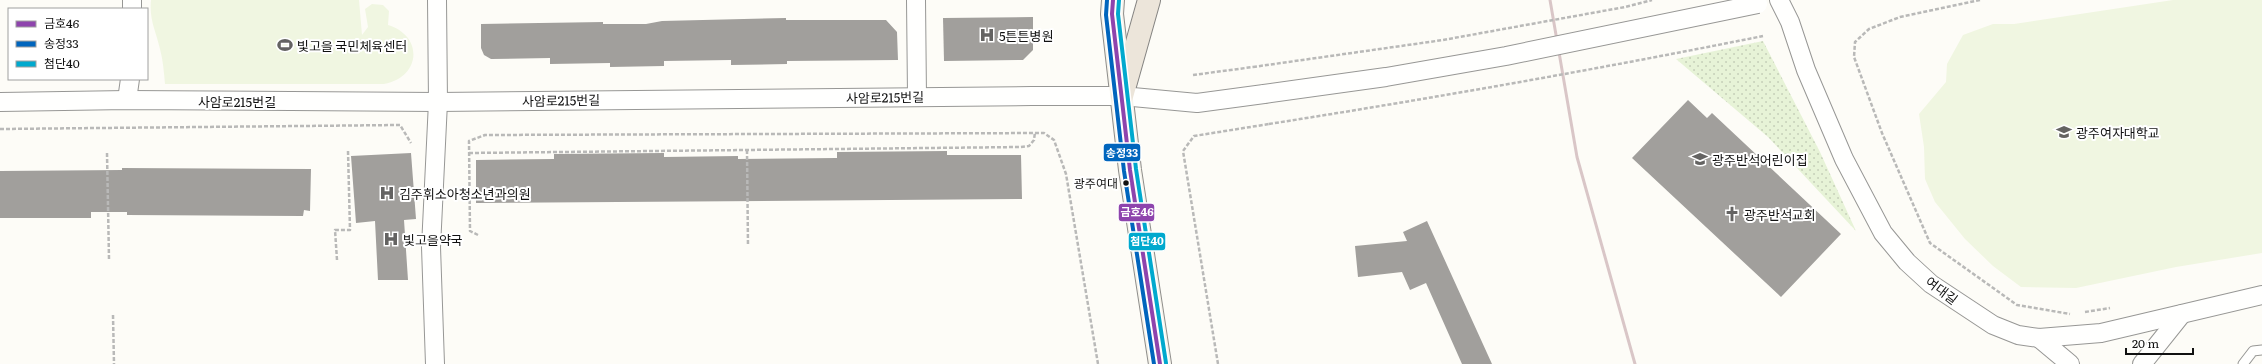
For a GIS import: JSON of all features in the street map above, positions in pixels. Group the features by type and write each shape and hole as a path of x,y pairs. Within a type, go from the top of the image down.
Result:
{"highway":[{"path":"1122,96 1149,0"}],"main road":[{"path":"1113,0 1112,14 1130,170 1160,364"}],"street":[{"path":"435,364 431,247 438,102 437,0"},
{"path":"916,0 917,96"},
{"name":"사암로215번길","path":"0,102 127,100 438,102 917,96 1122,96 1197,103 1386,77 1499,57 1779,0"},
{"name":"여대길","path":"1779,0 1790,22 1806,70 1844,159 1883,233 1917,271 1931,284 1993,325 2018,335 2039,338 2101,333 2262,295"},
{"path":"127,100 130,80"},
{"path":"2142,364 2182,314"},
{"path":"2039,338 2070,364"}],"lane":[{"path":"2243,364 2253,351 2262,350"}],"path":[{"path":"1192,75 1443,40 1625,7 1652,0"},
{"path":"1980,0 1900,17 1869,29 1855,42 1854,57 1882,134 1930,243 2016,305 2072,314"},
{"path":"1218,364 1183,152 1194,136 1640,62 1763,36"},
{"path":"0,129 400,125 411,143"},
{"path":"469,153 1020,147 1029,146 1034,140 1035,132"},
{"path":"478,235 470,231 469,141 485,135 1044,133 1054,140 1066,174 1098,364"},
{"path":"747,150 748,246"},
{"path":"337,260 335,230 350,230 348,151"},
{"path":"107,153 109,259"},
{"path":"2080,313 2112,308"},
{"path":"113,315 114,364"}],"green space":[{"name":"빛고을 국민체육센터","path":"151,0 359,0 362,35 368,27 365,9 372,4 383,5 389,11 388,25 400,30 408,38 412,47 413,56 411,65 405,73 396,80 384,84 165,84 161,53 151,14"},
{"name":"광주여자대학교","path":"2173,0 2262,0 2262,253 2176,267 2076,288 2021,287 1993,266 1965,239 1935,202 1925,179 1924,147 1919,114 1946,82 1947,64 1963,35 1993,24 2014,24"},
{"path":"1763,41 1820,152 1856,231 1768,137 1676,59"}],"building":[{"path":"1033,17 1033,50 1023,60 944,61 943,18"},
{"path":"786,18 786,20 886,20 897,32 898,60 787,61 787,64 731,65 731,60 664,61 664,66 610,67 610,63 550,64 550,58 491,59 484,55 481,48 481,24 603,22 603,24 646,24 662,21"},
{"path":"1688,100 1707,118 1712,113 1841,234 1781,297 1632,158"},
{"path":"947,151 947,155 1021,155 1022,199 476,203 476,160 554,159 554,154 664,153 664,157 738,156 738,159 837,158 837,152"},
{"path":"411,153 416,219 404,220 408,280 378,280 375,221 356,223 351,156"},
{"path":"122,168 311,169 310,211 304,210 303,216 127,215 127,212 91,212 91,218 0,218 0,171 122,170"},
{"path":"1427,221 1492,364 1462,364 1426,283 1410,290 1402,272 1358,277 1355,246 1407,241 1403,232"}],"railway":[{"path":"1550,0 1577,157 1635,364"}],"transit line":[{"name":"송정33","path":"1107,0 1106,15 1124,171 1154,364"},
{"name":"금호46","path":"1113,0 1112,14 1130,170 1160,364"},
{"name":"첨단40","path":"1119,0 1118,14 1136,169 1166,363"}],"place":[{"name":"5튼튼병원","path":"987,35"},
{"name":"빛고을 국민체육센터","path":"285,45"},
{"name":"광주여자대학교","path":"2064,132"},
{"name":"광주반석어린이집","path":"1700,159"},
{"name":"광주여대","path":"1126,183"},
{"name":"김주휘소아청소년과의원","path":"387,193"},
{"name":"광주반석교회","path":"1732,214"},
{"name":"빛고을약국","path":"391,239"}]}
